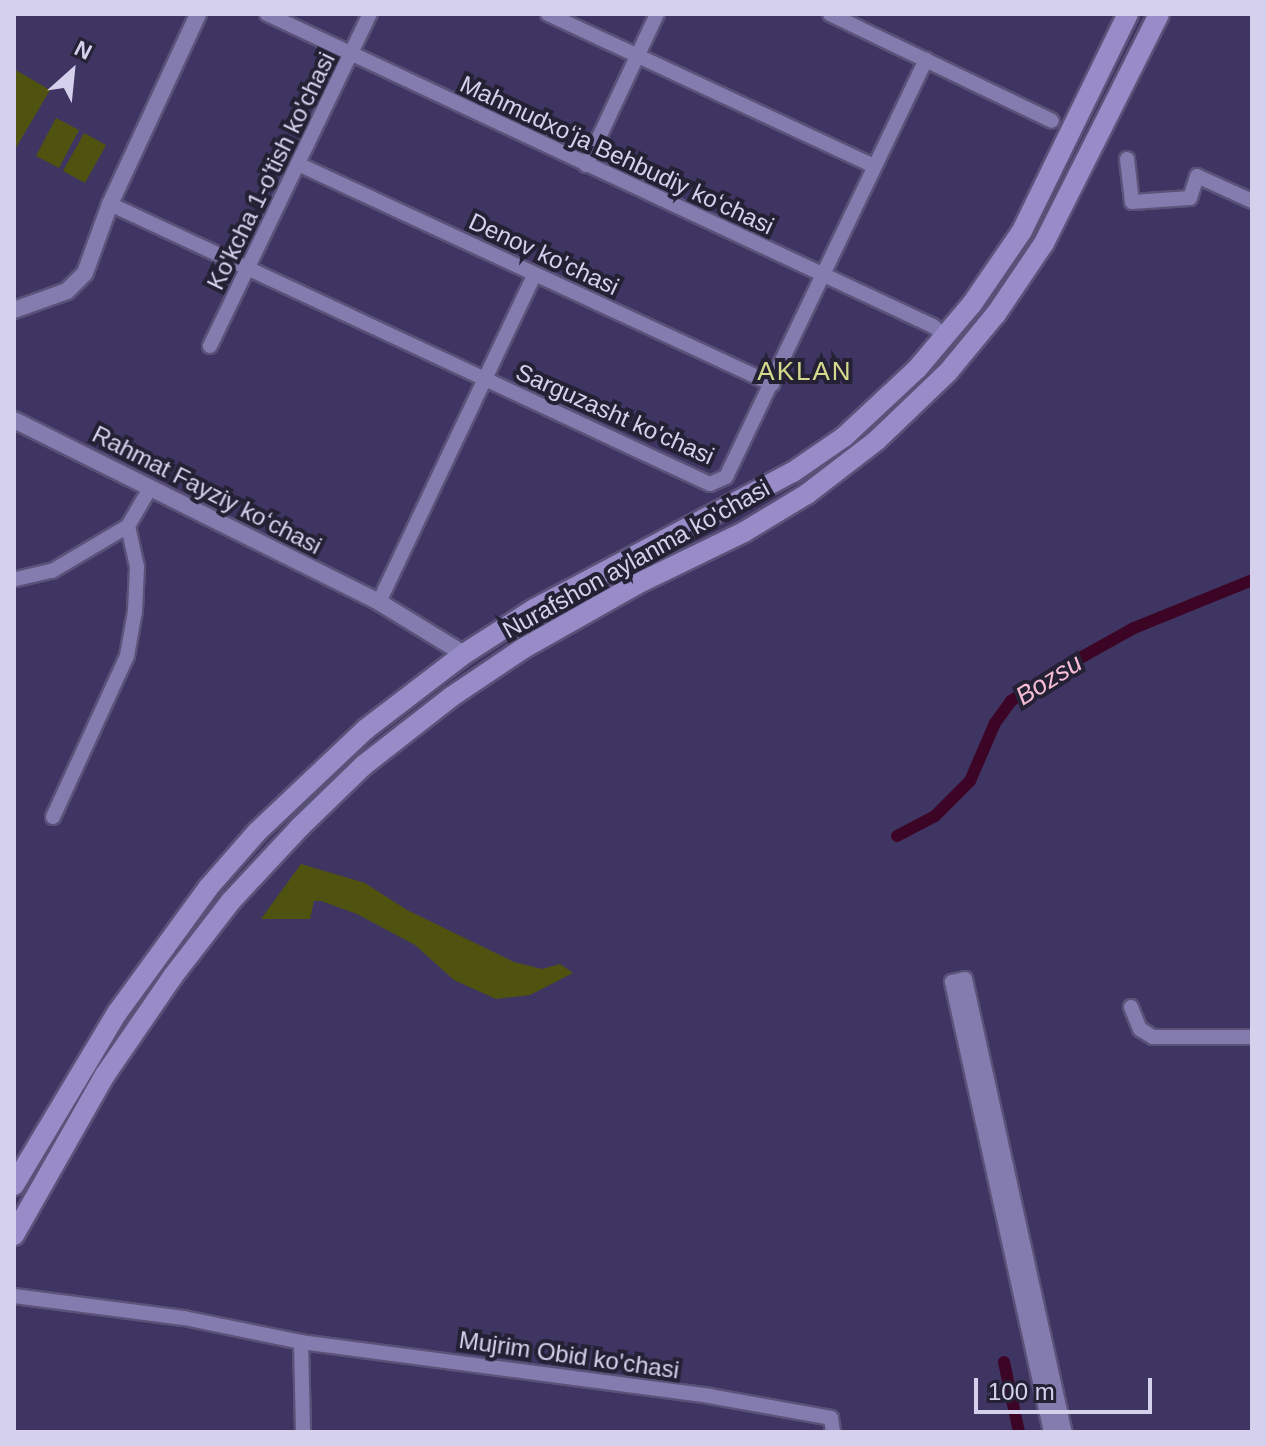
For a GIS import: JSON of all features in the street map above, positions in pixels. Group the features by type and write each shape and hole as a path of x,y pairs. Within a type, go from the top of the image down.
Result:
{"main road":[{"name":"Nurafshon aylanma ko'chasi","path":"14,1185 85,1064 155,959 208,888 257,832 366,729 464,654 576,585 732,508 793,472 844,437 897,389 946,337 991,279 1022,231 1052,177 1128,14"},
{"name":"Nurafshon aylanma ko'chasi","path":"14,1235 105,1075 182,963 278,851 364,765 490,670 584,613 744,532 807,494 846,467 913,407 971,346 1036,257 1159,14"},
{"path":"897,389 898,405 905,409 913,407"},
{"path":"793,472 806,479 807,494"},
{"path":"257,832 261,849 278,851"},
{"path":"85,1064 98,1064 105,1075"}],"street":[{"path":"14,310 67,291 80,280 110,204 198,14"},
{"name":"Mahmudxoʻja Behbudiy koʻchasi","path":"267,14 933,326 946,337"},
{"name":"Ko'kcha 1-o'tish ko'chasi","path":"210,346 370,14"},
{"path":"548,14 874,166"},
{"path":"586,165 657,14"},
{"path":"830,14 1052,121"},
{"name":"Sarguzasht ko'chasi","path":"110,204 710,484 726,477 825,277 926,59"},
{"path":"1127,159 1132,202 1190,198 1197,176 1252,201"},
{"name":"Denov ko'chasi","path":"298,164 772,384"},
{"path":"379,602 534,275"},
{"name":"Rahmat Fayziy koʻchasi","path":"14,420 379,602 464,654"},
{"path":"16,579 52,571 128,526 150,488"},
{"path":"53,817 127,656 135,611 137,567 128,526"},
{"path":"1051,1432 952,982 965,979 1065,1432"},
{"path":"1131,1007 1140,1029 1153,1037 1252,1037"},
{"name":"Mujrim Obid ko'chasi","path":"14,1296 184,1318 301,1342 630,1384 832,1425"},
{"path":"301,1342 303,1432"}],"shaded area":[{"path":"14,69 50,90 14,151"},
{"path":"56,118 79,130 59,168 36,156"},
{"path":"84,133 106,145 85,183 63,171"},
{"path":"301,864 365,883 407,910 514,962 542,969 560,964 573,973 530,995 496,999 454,980 415,945 357,914 321,901 314,901 310,919 261,919"}],"waterway":[{"name":"Bozsu","path":"897,836 935,816 970,781 995,723 1011,701 1134,628 1252,580"},
{"path":"1004,1362 1019,1432"}],"district":[{"name":"AKLAN","path":"805,372"}]}
